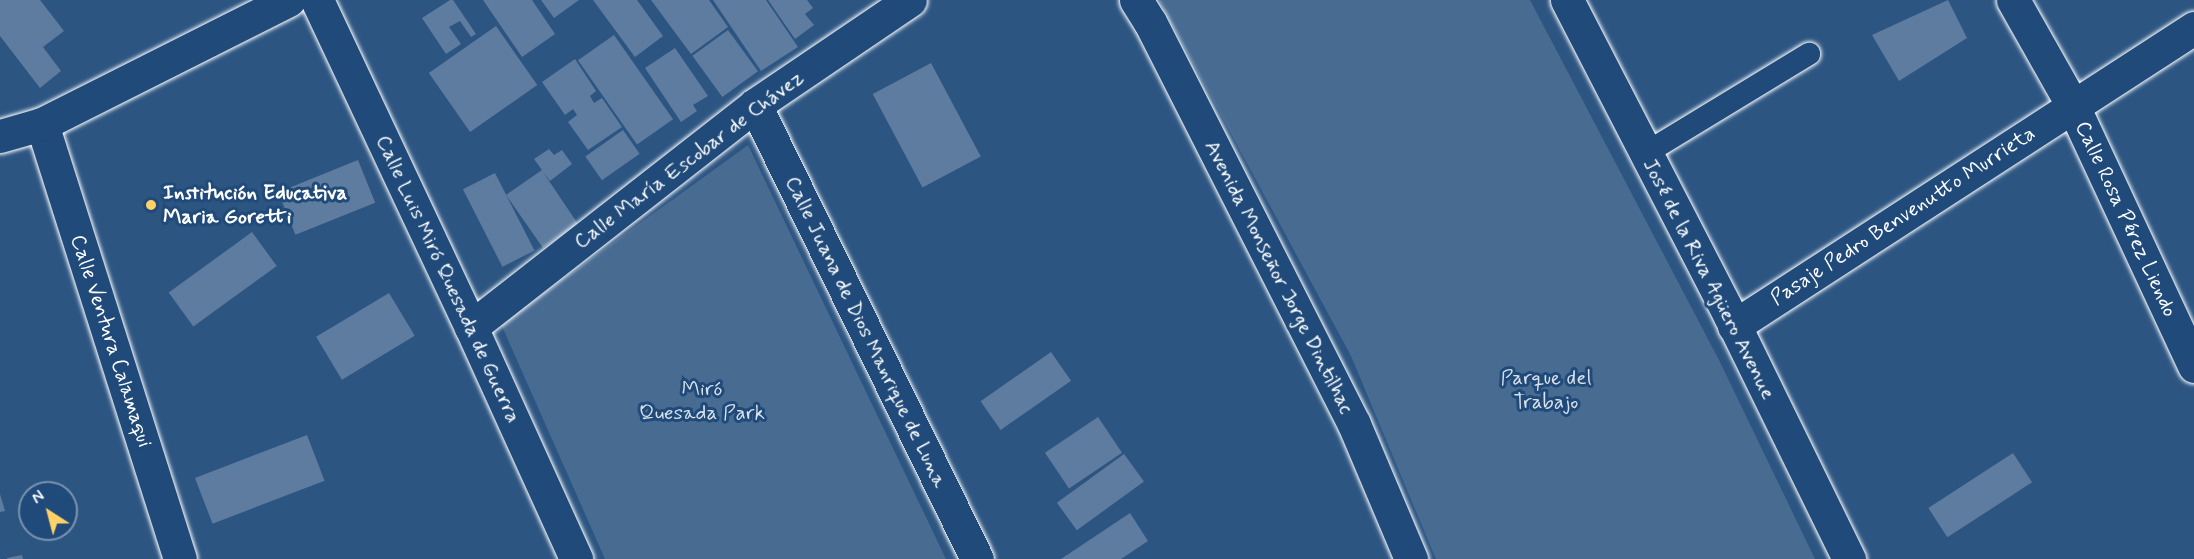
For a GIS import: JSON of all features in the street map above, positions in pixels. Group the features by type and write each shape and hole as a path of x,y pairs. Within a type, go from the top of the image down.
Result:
{"street":[{"path":"0,136 42,124 289,0"},
{"name":"Calle Luis Miró Quesada de Guerra","path":"317,0 471,327 576,559"},
{"name":"Calle María Escobar de Chávez","path":"471,327 755,105 910,0"},
{"name":"Avenida Monseñor Jorge Dintilhac","path":"1136,0 1155,33 1354,424 1411,559"},
{"name":"José de la Riva Agüero Avenue","path":"1567,0 1734,326 1849,559"},
{"name":"Calle Rosa Pérez Liendo","path":"2013,0 2073,106 2194,366"},
{"name":"Pasaje Pedro Benvenutto Murrieta","path":"1734,326 2194,28"},
{"name":"Calle Juana de Dios Manrique de Luna","path":"755,105 977,559"},
{"name":"Calle Ventura Calamaqui","path":"42,124 180,559"}],"lane":[{"path":"1646,153 1809,54"}],"green space":[{"name":"Parque del Trabajo","path":"1159,0 1530,0 1719,360 1815,559 1436,559 1351,356"},
{"name":"Miró Quesada Park","path":"748,145 946,559 605,559 501,324"}],"building":[{"path":"0,0 40,0 64,31 43,47 61,71 40,88 0,36"},
{"path":"453,0 476,34 471,37 460,21 449,27 461,44 446,54 422,18"},
{"path":"483,0 532,0 555,34 522,57"},
{"path":"541,0 579,0 554,18"},
{"path":"593,0 637,0 663,36 635,57"},
{"path":"651,0 709,0 728,27 691,54"},
{"path":"713,0 766,0 798,47 761,71"},
{"path":"768,0 807,0 813,8 805,14 814,25 795,39"},
{"path":"1948,0 1967,38 1899,81 1872,35"},
{"path":"496,26 537,85 470,132 429,73"},
{"path":"728,30 758,71 722,97 692,56"},
{"path":"614,35 673,119 637,145 578,60"},
{"path":"675,48 708,96 693,105 697,111 681,122 645,68"},
{"path":"575,59 596,91 590,96 594,103 602,98 622,127 588,150 568,122 577,115 573,109 565,115 542,82"},
{"path":"931,63 981,157 922,188 873,94"},
{"path":"623,130 640,154 602,180 585,156"},
{"path":"549,149 554,155 562,150 572,164 550,181 543,172 578,224 543,248 506,195 542,170 534,159"},
{"path":"358,160 375,203 295,235 278,192"},
{"path":"495,173 534,251 502,267 463,189"},
{"path":"252,232 277,266 193,327 169,293"},
{"path":"389,293 415,336 342,380 316,337"},
{"path":"1051,352 1071,381 1001,430 981,401"},
{"path":"1098,417 1122,453 1069,488 1045,453"},
{"path":"307,435 325,481 213,524 195,478"},
{"path":"2013,453 2032,482 1947,537 1928,508"},
{"path":"1124,454 1144,482 1077,530 1057,503"},
{"path":"0,494 5,511 0,512"},
{"path":"1130,513 1148,541 1121,559 1061,559"},
{"path":"22,555 23,559 7,559 7,558"}],"place":[{"name":"Institución Educativa Maria Goretti","path":"151,205"}]}
